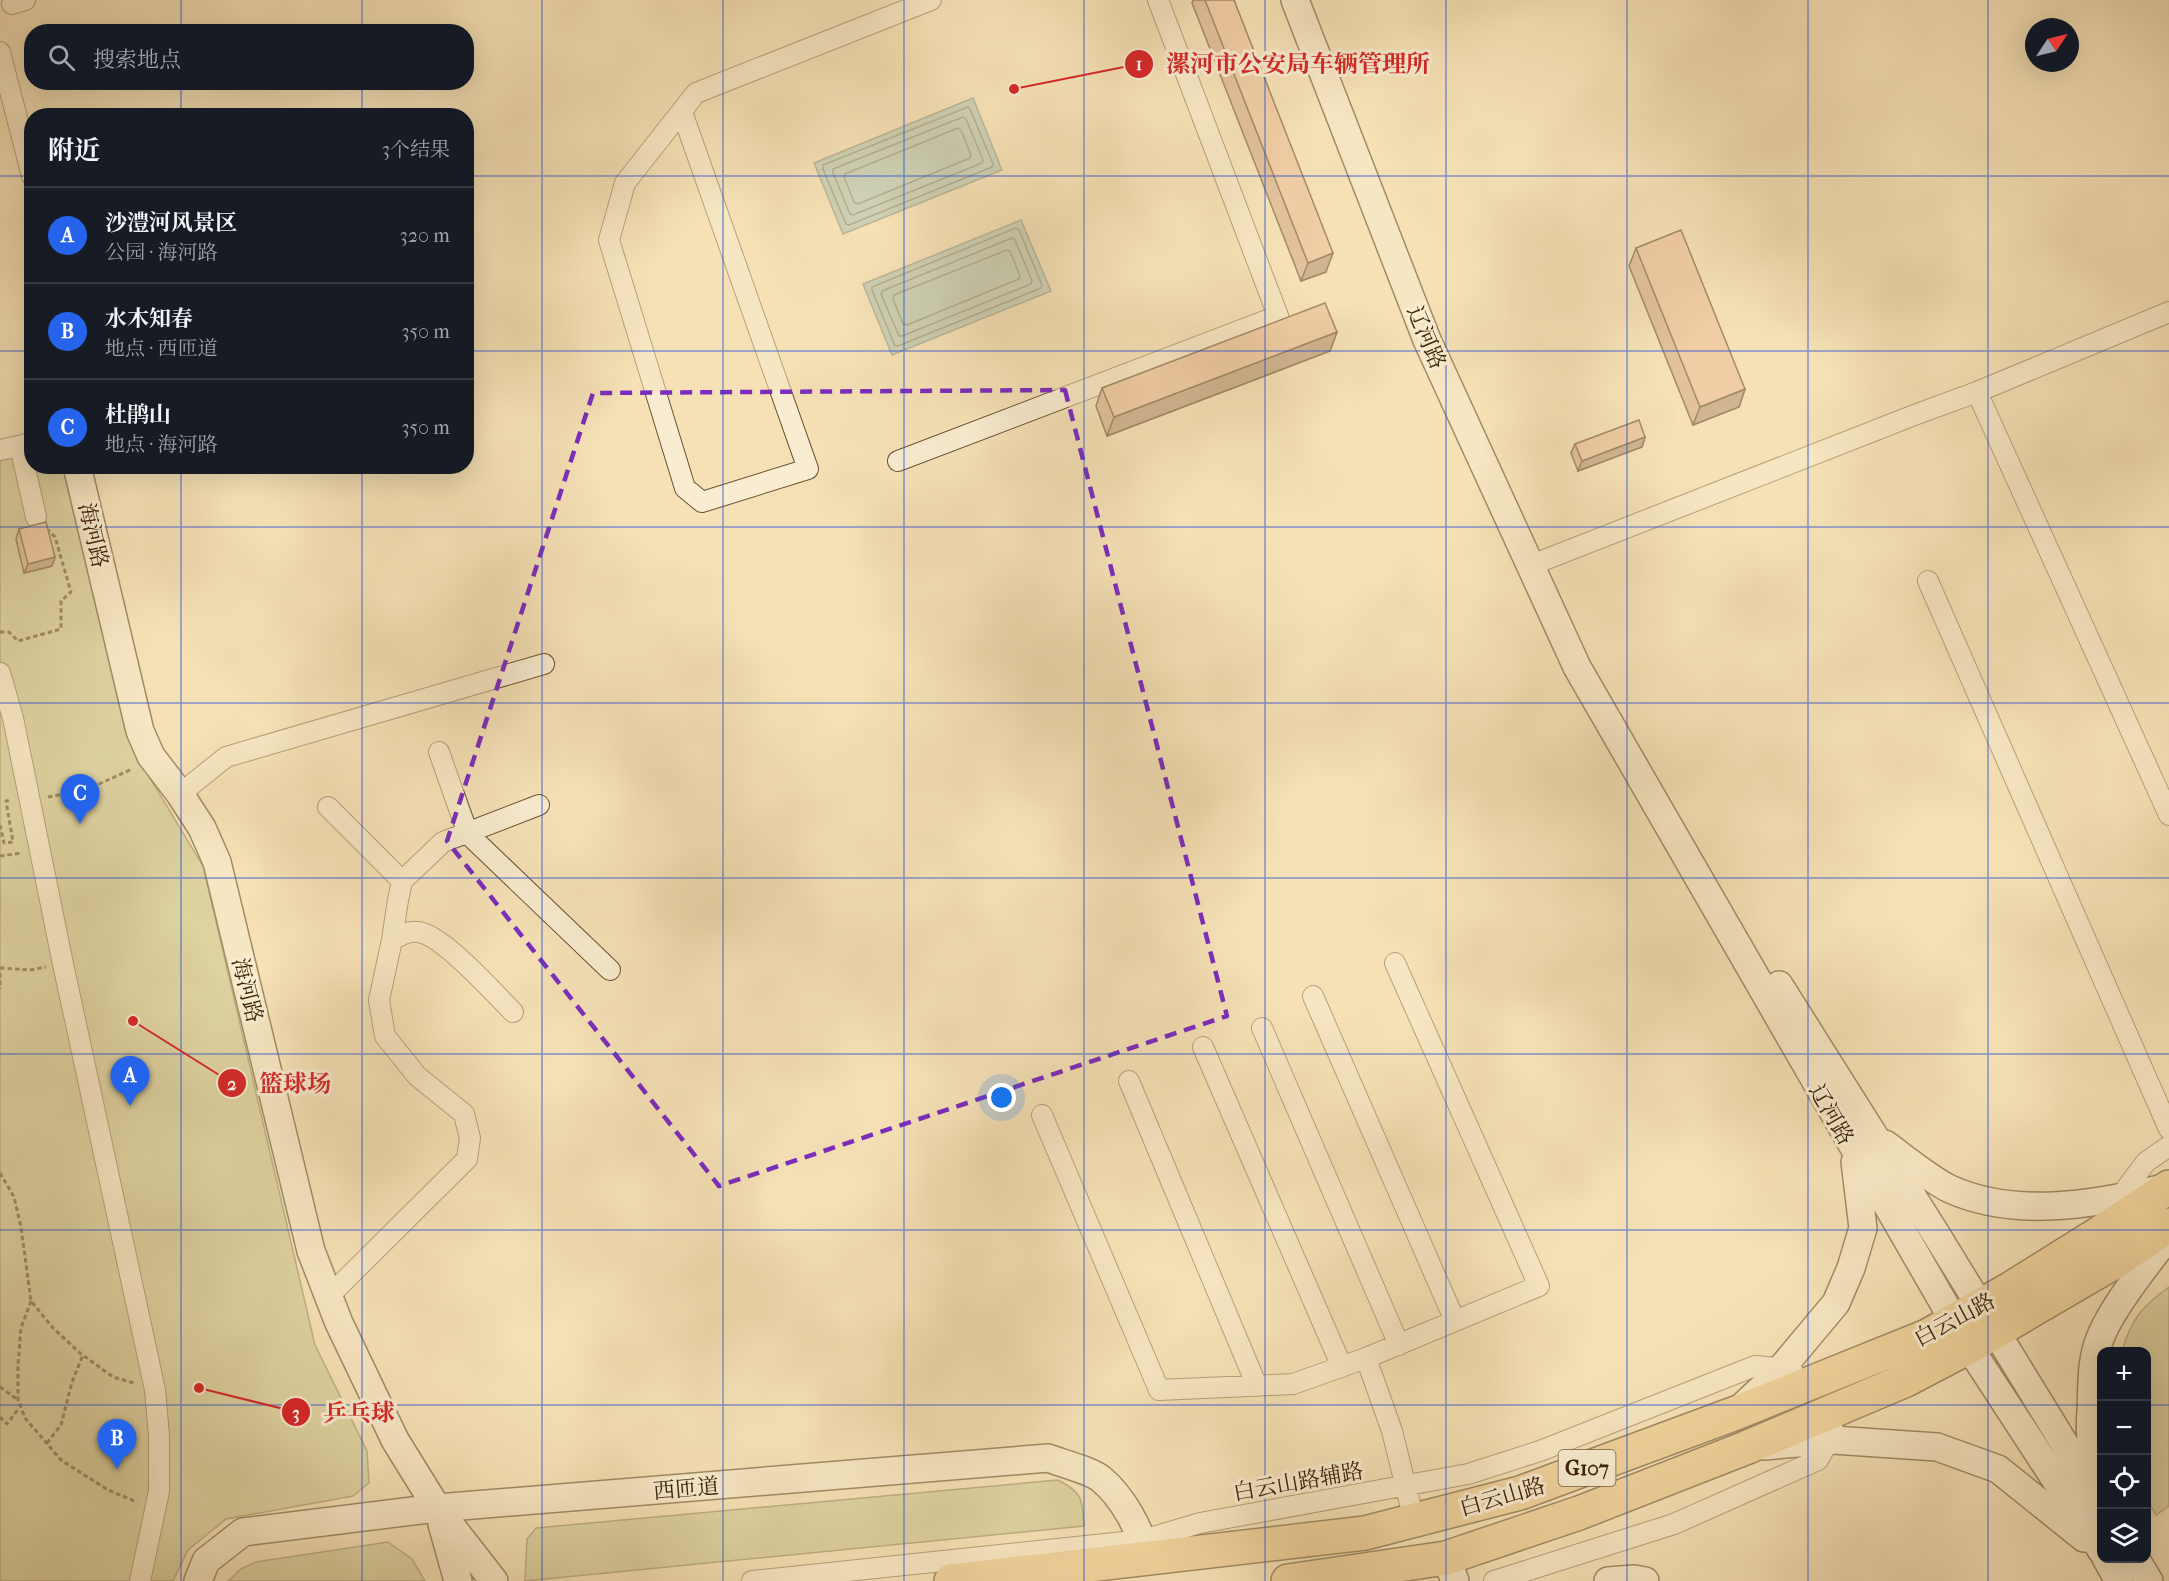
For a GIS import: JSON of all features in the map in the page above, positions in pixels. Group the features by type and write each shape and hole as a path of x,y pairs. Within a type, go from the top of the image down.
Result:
{"highway":[{"name":"白云山路","path":"1288,1581 1451,1570 1579,1513 1748,1448 1906,1380 2098,1234 2169,1187"},
{"name":"白云山路","path":"951,1581 1145,1549 1365,1533 1520,1493 1736,1413 1927,1336 1975,1327 2118,1260 2169,1225"}],"street":[{"path":"682,112 808,469 702,502 686,488 609,240 625,183 696,93 883,8 931,0"},
{"path":"898,461 1278,316 1158,0"},
{"name":"辽河路","path":"1295,0 1428,340 1577,668 1975,1327 2097,1543"},
{"path":"0,52 24,145"},
{"path":"1529,566 1977,392 2169,312"},
{"path":"1977,392 2169,815"},
{"path":"0,450 24,444"},
{"path":"30,474 36,517"},
{"name":"海河路","path":"79,474 140,731 151,756 202,828 217,862 311,1251 339,1323 395,1440 437,1508 494,1581"},
{"path":"1928,581 2169,1129"},
{"path":"180,794 226,758 544,664"},
{"path":"0,673 13,718 63,964 155,1389 159,1436 159,1491 140,1581"},
{"path":"439,752 468,834 610,970"},
{"path":"329,1296 467,1159 470,1138 464,1114 417,1076 385,1036 380,1000 402,881 443,843 539,805"},
{"path":"328,807 402,881"},
{"path":"392,940 404,933 420,932 448,948 513,1012"},
{"path":"1042,1115 1159,1390 1293,1384 1399,1345 1539,1286 1395,963"},
{"path":"1313,996 1455,1321"},
{"path":"1262,1028 1399,1345"},
{"path":"1203,1047 1342,1367"},
{"path":"1129,1081 1257,1386"},
{"path":"1736,1413 1781,1368 1836,1303 1851,1268 1863,1228 1865,1145 1949,1188 1991,1202 2029,1205 2072,1204 2117,1199 2169,1187"},
{"path":"2098,1234 2117,1199 2146,1162 2169,1146"},
{"path":"2097,1477 2093,1468 2090,1424 2097,1346 2116,1307 2161,1257 2169,1235"},
{"path":"2118,1260 2161,1257"},
{"name":"辽河路","path":"1975,1327 2097,1498"},
{"path":"1366,1358 1392,1431 1414,1520"},
{"name":"白云山路辅路","path":"752,1581 1145,1549 1200,1522 1468,1474 1540,1451 1755,1366 1836,1372"},
{"path":"1494,1581 1674,1524 1818,1460 1851,1402"},
{"path":"1748,1448 1829,1441 1937,1447 1998,1469 2097,1548"},
{"name":"西匝道","path":"198,1581 206,1561 243,1532 437,1508 1048,1458 1100,1478 1126,1509 1145,1549"},
{"name":"海河路","path":"437,1508 459,1581"},
{"path":"2109,1563 2119,1581"},
{"path":"2138,1563 2149,1581"},
{"path":"1608,1581 1634,1579 1645,1581"}],"path":[{"path":"0,632 9,633 18,641 61,629 61,601 71,592 55,537 36,517"},
{"path":"0,825 3,843 13,842 6,801 30,800 86,790 131,770 151,756"},
{"path":"0,968 30,970 63,964"},
{"path":"0,973 0,989"},
{"path":"0,1173 14,1197 19,1217 31,1301 21,1328 18,1365 19,1407 25,1418 61,1460 108,1490 156,1509"},
{"path":"31,1301 53,1328 112,1377 155,1389"},
{"path":"47,1443 61,1425 72,1382 83,1355"},
{"path":"0,1387 18,1400"},
{"path":"0,1418 6,1424 19,1407"}],"highlighted area":[{"path":"1065,390 1227,1016 719,1186 447,841 593,393"}],"shaded area":[{"path":"24,452 24,474 65,474 133,750 203,866 315,1345 367,1451 369,1483 353,1496 226,1519 188,1550 173,1581 0,1581 0,458"},
{"path":"2169,1287 2169,1506 2156,1515 2151,1507 2151,1347 2123,1347 2134,1322 2152,1301"},
{"path":"1058,1480 1077,1493 1080,1498 1084,1526 525,1581 527,1539 536,1528"},
{"path":"388,1542 412,1559 425,1581 228,1581 241,1569 256,1562"}],"water":[{"path":"973,98 1002,170 843,234 814,163"},
{"path":"1021,220 1051,291 892,355 863,284"}],"building":[{"path":"1205,0 1234,0 1333,253 1308,263"},
{"path":"1681,230 1745,389 1700,407 1636,248"},
{"path":"1325,303 1337,332 1114,417 1102,388"},
{"path":"1639,420 1645,437 1582,461 1575,444"},
{"path":"46,522 55,557 28,564 19,529"}],"place":[{"name":"漯河市公安局车辆管理所","path":"1014,89"},
{"name":"杜鹃山","path":"80,824"},
{"name":"篮球场","path":"133,1021"},
{"name":"沙澧河风景区","path":"130,1106"},
{"name":"乒乓球","path":"199,1388"},
{"name":"水木知春","path":"117,1469"}]}
